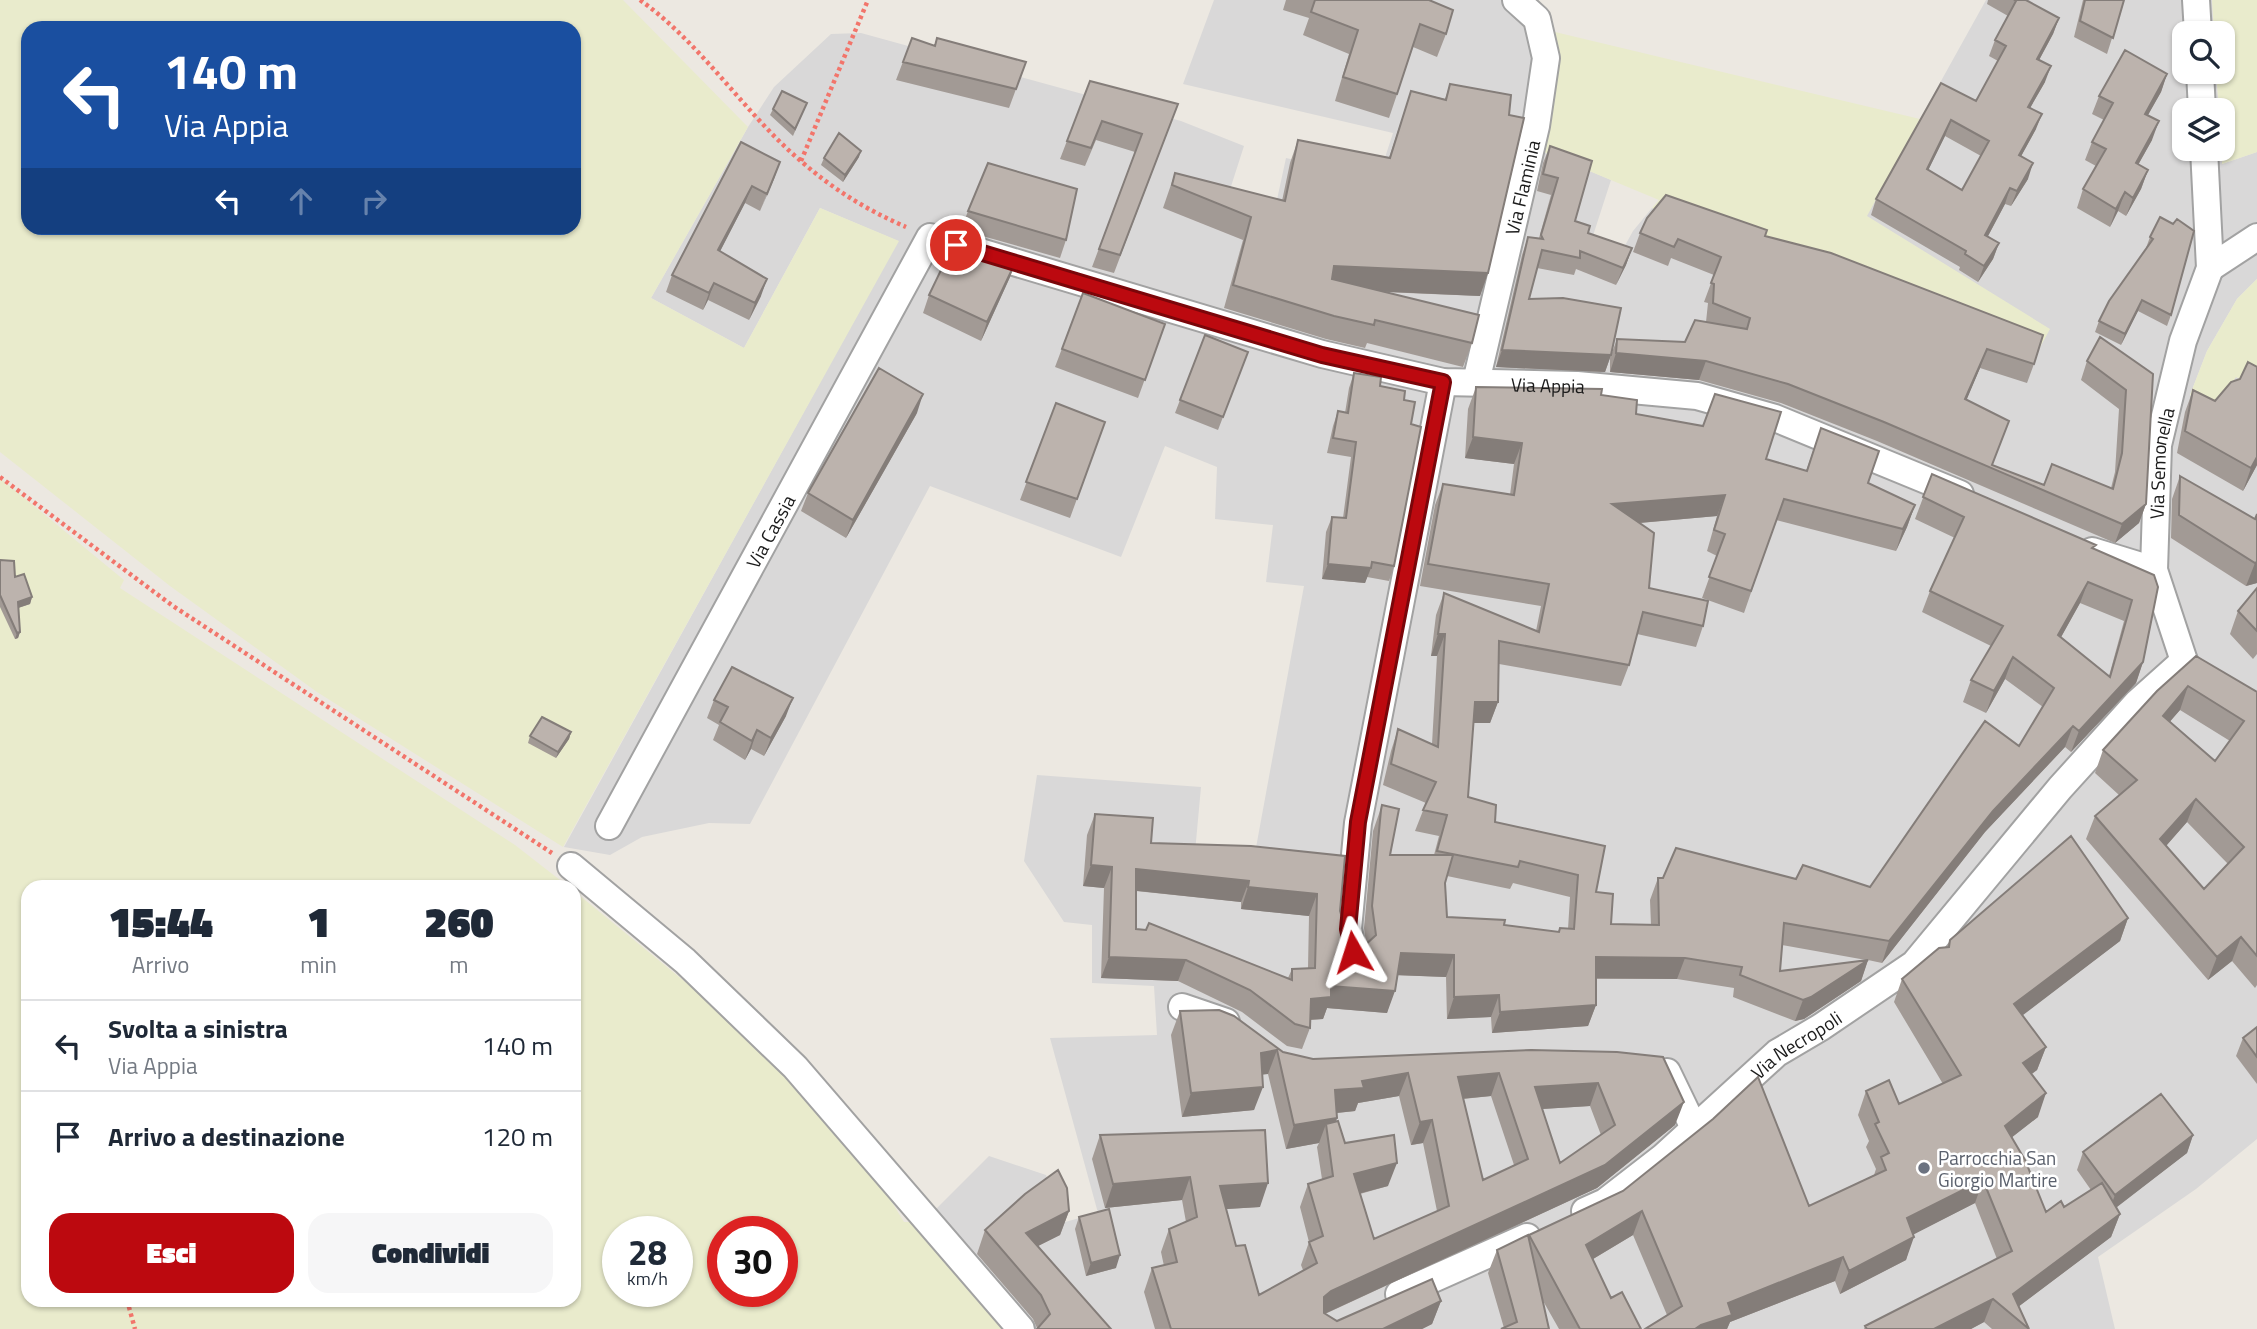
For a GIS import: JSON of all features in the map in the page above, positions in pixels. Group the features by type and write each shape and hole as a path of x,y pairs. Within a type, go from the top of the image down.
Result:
{"street":[{"name":"Via Flaminia","path":"1476,382 1536,126 1546,58 1537,19 1516,0"},
{"path":"2196,0 2197,21"},
{"path":"2205,161 2210,268"},
{"name":"Via Appia","path":"930,237 1322,355 1443,382 1577,385 1697,396 1775,418 1986,505"},
{"name":"Via Cassia","path":"609,826 930,237"},
{"path":"2210,268 2257,237"},
{"name":"Via Semonella","path":"2194,665 2154,570 2158,445 2183,341 2210,268"},
{"path":"1353,952 1348,929 1358,822 1443,382"},
{"path":"2074,543 2111,559 2154,570"},
{"name":"Via Necropoli","path":"1376,1305 1605,1202 1695,1130 1777,1054 1914,964 2068,779 2137,703 2194,665"},
{"path":"571,866 685,961 795,1067 1021,1329"},
{"path":"1182,1006 1233,1025 1244,1032"},
{"path":"1648,1063 1665,1068 1695,1130"}],"path":[{"path":"640,0 667,20 801,161 859,206 930,237"},
{"path":"801,161 867,0"},
{"path":"0,477 173,606 507,821 571,866"},
{"path":"129,1307 135,1329"}],"shaded area":[{"path":"1214,0 1532,0 1539,5 1555,32 1552,86 1541,150 1611,180 1589,248 1617,260 1633,231 1652,208 1834,272 2038,351 2049,329 1866,216 1986,0 2212,0 2213,21 2172,21 2172,84 2217,84 2218,98 2172,98 2172,161 2222,161 2222,164 2257,152 2257,279 2237,299 2207,351 2190,395 2236,377 2257,389 2257,1139 2196,1189 2098,1257 2115,1329 1015,1329 930,1215 989,1156 1046,1175 1065,1222 1098,1213 1050,1038 1157,1035 1154,986 1092,983 1092,925 1064,922 1024,861 1037,775 1201,787 1194,863 1253,864 1304,586 1266,582 1273,525 1215,519 1217,467 1165,446 1121,557 930,486 750,824 709,823 642,837 610,855 564,847 898,241 820,208 744,348 651,298 748,127 774,87 831,34 861,33 1181,121 1244,146 1225,205 1273,218 1286,158 1378,179 1393,133 1183,84"}],"green space":[{"path":"0,0 623,0 748,127 651,298 744,348 820,208 899,241 563,847 317,692 170,586 0,452"},
{"path":"2212,0 2257,0 2257,152 2235,160 2235,98 2218,98 2217,84 2235,84 2235,21 2213,21"},
{"path":"1555,32 1920,119 1867,216 2050,329 2038,351 1834,272 1652,208 1659,200 1541,151 1552,86"},
{"path":"2257,279 2257,389 2236,377 2216,408 2190,395 2207,351 2237,299"},
{"path":"0,478 124,580 120,588 515,845 560,880 21,880 21,1307 581,1307 581,897 711,1003 811,1103 884,1189 904,1222 921,1222 1015,1329 0,1329"}],"building":[{"path":"1315,0 1429,0 1453,10 1446,34 1420,24 1397,94 1343,77 1358,30 1311,12"},
{"path":"2014,0 2026,0 2059,18 2037,59 2051,66 2028,107 2042,114 2019,155 2033,163 2017,191 2010,188 1985,235 1999,243 1984,266 1965,254 1966,251 1876,199 1941,83 1976,101 2006,46 1995,40 2016,1","holes":["1951,120 1989,141 1962,190 1927,169"]},
{"path":"2085,0 2124,0 2113,38 2080,21"},
{"path":"912,38 935,46 937,38 1026,62 1016,89 903,62"},
{"path":"2125,50 2167,74 2145,114 2159,121 2136,163 2148,170 2133,198 2125,192 2116,209 2083,189 2106,149 2092,142 2113,103 2099,96"},
{"path":"1090,81 1178,104 1120,255 1099,249 1142,134 1102,121 1091,148 1067,141"},
{"path":"1450,84 1511,95 1509,115 1524,118 1488,273 1334,266 1332,279 1479,315 1472,343 1375,320 1374,325 1334,316 1233,285 1251,217 1172,185 1175,173 1285,201 1298,140 1390,158 1411,91 1446,100"},
{"path":"782,91 807,103 795,129 773,109"},
{"path":"839,133 861,151 845,175 824,158"},
{"path":"741,142 780,162 767,194 752,186 718,250 767,279 755,303 714,283 709,293 672,275"},
{"path":"1550,146 1592,161 1575,221 1590,226 1588,233 1632,248 1623,268 1580,251 1580,258 1542,250 1529,299 1563,298 1621,308 1611,355 1502,350 1528,237 1543,239 1541,235 1558,178 1543,174"},
{"path":"988,163 1077,189 1066,240 968,211"},
{"path":"1666,195 1767,230 1765,236 1831,253 2043,335 2034,364 1987,349 1965,399 2009,421 1992,465 2044,485 2052,464 2113,489 2122,453 2126,390 2087,361 2100,337 2153,374 2146,504 2122,524 1788,384 1706,361 1616,353 1617,339 1685,342 1695,320 1747,329 1750,318 1713,303 1714,284 1711,283 1721,257 1678,239 1674,247 1640,233 1647,218"},
{"path":"2160,217 2173,224 2177,219 2194,231 2171,315 2142,300 2125,334 2099,321 2109,301 2153,239 2150,237"},
{"path":"955,241 1017,259 987,322 929,295"},
{"path":"1083,293 1165,324 1145,380 1062,349"},
{"path":"1205,335 1248,352 1223,417 1180,400"},
{"path":"2248,362 2257,367 2257,457 2251,468 2185,431 2193,390 2215,401 2231,382 2240,379"},
{"path":"879,368 923,394 853,520 808,493"},
{"path":"1354,373 1381,377 1380,386 1405,391 1404,400 1415,402 1411,424 1421,427 1394,566 1372,562 1371,568 1328,564 1332,517 1346,518 1356,442 1333,438 1338,411 1348,413"},
{"path":"1476,387 1602,389 1601,395 1637,400 1636,414 1703,426 1715,394 1781,412 1766,459 1807,471 1821,428 1879,451 1868,483 1915,505 1903,529 1784,499 1751,591 1709,577 1725,534 1714,530 1725,495 1612,504 1654,533 1649,588 1708,601 1703,626 1643,612 1629,665 1499,641 1498,702 1475,702 1468,797 1496,805 1495,822 1605,846 1596,892 1613,894 1611,924 1659,925 1658,878 1663,878 1676,848 1796,879 1803,865 1870,887 1985,721 2019,746 2054,688 2013,657 1994,691 1971,680 2003,626 1930,591 1964,517 1923,497 1932,474 2096,545 2092,548 2154,575 2158,587 2143,662 2079,731 2073,726 1993,811 1889,941 1784,923 1780,971 1868,960 1803,1000 1740,975 1742,967 1685,958 1596,957 1596,1005 1500,1012 1499,995 1454,997 1454,955 1401,953 1395,991 1331,986 1331,997 1311,999 1310,1028 1295,1024 1250,990 1186,960 1109,957 1112,867 1091,865 1095,814 1153,818 1151,843 1251,846 1345,856 1340,911 1349,940 1364,946 1376,935 1372,906 1382,805 1399,809 1390,855 1453,855 1445,883 1447,917 1505,920 1504,925 1559,932 1560,928 1574,929 1578,875 1520,861 1518,867 1437,851 1447,815 1423,810 1436,782 1391,764 1398,729 1438,747 1445,634 1438,634 1444,593 1539,632 1549,584 1428,564 1443,484 1514,495 1522,443 1473,437","holes":["2088,582 2132,600 2110,677 2058,635","1136,869 1249,881 1248,887 1317,894 1315,968 1292,969 1292,980 1149,923 1146,930 1136,929"]},
{"path":"1056,403 1105,422 1077,499 1026,482"},
{"path":"2180,476 2255,519 2257,514 2257,562 2179,515"},
{"path":"0,560 14,561 15,577 24,574 32,597 18,602 20,632 17,633 0,595"},
{"path":"2257,588 2257,631 2238,611"},
{"path":"2196,656 2257,692 2257,956 2241,937 2217,957 2095,816 2137,780 2103,750 2157,691","holes":["2188,686 2244,721 2215,761 2163,716","2196,799 2244,847 2204,889 2160,839"]},
{"path":"732,667 793,698 771,738 757,730 752,741 720,722 728,707 714,700"},
{"path":"542,717 571,732 558,752 530,736"},
{"path":"2071,836 2128,918 2014,1004 2046,1047 2023,1063 2046,1093 2005,1126 2025,1160 2046,1212 2061,1201 2064,1207 2102,1183 2120,1214 2013,1294 2029,1329 1993,1299 1934,1329 1867,1329 1865,1326 2012,1251 1983,1180 1907,1218 1914,1237 1849,1271 1843,1257 1728,1303 1732,1315 1695,1329 1645,1329 1682,1306 1642,1211 1586,1245 1611,1298 1622,1292 1641,1329 1580,1329 1529,1235 1623,1191 1713,1119 1758,1077 1809,1206 1886,1170 1881,1157 1889,1153 1875,1124 1879,1122 1866,1091 1889,1080 1899,1104 1961,1075 1902,979 1939,948 1949,947 1950,940"},
{"path":"1219,1010 1234,1016 1283,1052 1313,1059 1531,1050 1617,1052 1663,1057 1684,1102 1605,1165 1331,1291 1324,1297 1324,1313 1337,1321 1432,1279 1441,1301 1383,1329 1171,1329 1152,1268 1177,1262 1169,1229 1197,1217 1190,1177 1113,1184 1100,1135 1265,1130 1268,1183 1220,1186 1236,1246 1245,1245 1259,1295 1317,1263 1309,1242 1323,1236 1308,1184 1333,1176 1326,1124 1338,1121 1345,1143 1394,1135 1397,1163 1354,1174 1374,1239 1449,1206 1432,1120 1420,1122 1408,1073 1362,1081 1364,1088 1335,1090 1337,1118 1294,1125 1277,1050 1261,1053 1263,1087 1191,1093 1180,1011","holes":["1499,1073 1528,1159 1483,1180 1458,1077","1598,1083 1615,1125 1560,1163 1535,1087"]},
{"path":"2257,1027 2257,1057 2243,1038"},
{"path":"2161,1094 2193,1135 2115,1195 2083,1152"},
{"path":"1058,1170 1067,1188 1069,1211 1026,1233 1111,1329 1037,1329 1050,1314 1041,1295 985,1230 1025,1194"},
{"path":"1109,1209 1120,1255 1091,1263 1079,1217"},
{"path":"1528,1235 1549,1329 1501,1329 1517,1322 1497,1250"}],"place":[{"name":"Parrocchia San Giorgio Martire","path":"1924,1168"}],"route":[{"path":"956,245 1322,355 1443,382 1358,822 1348,929 1353,952"}]}
